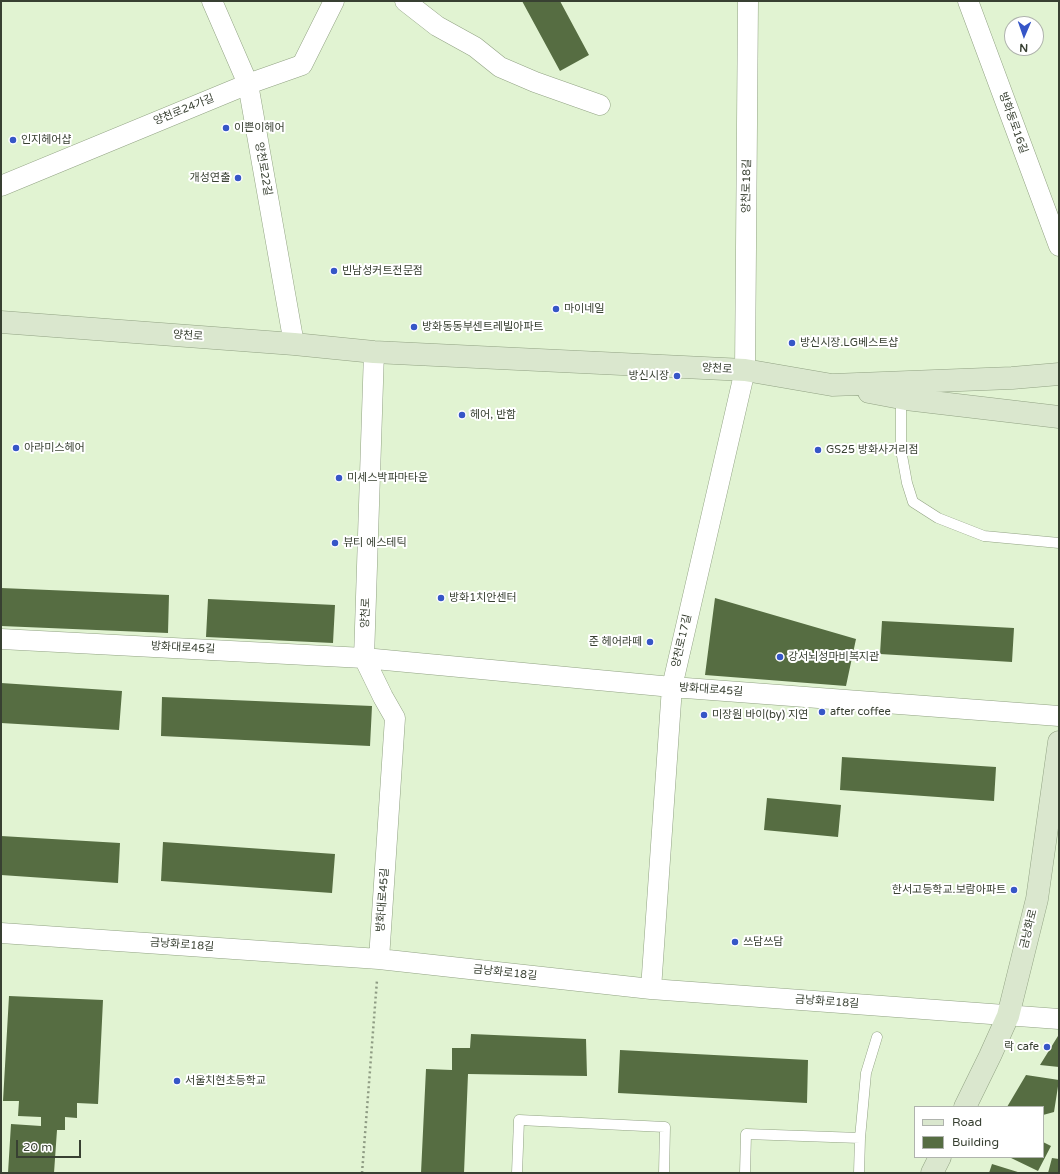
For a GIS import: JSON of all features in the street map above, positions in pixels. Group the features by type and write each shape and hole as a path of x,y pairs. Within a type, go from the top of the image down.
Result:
{"main road":[{"name":"양천로","path":"1,322 294,344 374,352 745,370 832,385 1012,378 1059,374"},
{"path":"832,385 901,398 1059,417"},
{"name":"금낭화로","path":"965,1106 1008,1016 1037,899 1059,742"},
{"path":"932,1173 940,1158"}],"street":[{"name":"양천로22길","path":"212,1 248,84 294,344"},
{"name":"양천로24가길","path":"1,186 248,84 302,65 334,1"},
{"path":"405,1 437,26 475,46 500,67 535,82 600,105"},
{"name":"양천로18길","path":"745,370 748,1"},
{"name":"방화동로16길","path":"968,1 1059,246"},
{"name":"양천로","path":"364,658 374,352"},
{"name":"양천로17길","path":"651,989 672,687 745,370"},
{"name":"방화대로45길","path":"1,639 364,658 672,687 1059,716"},
{"name":"방화대로45길","path":"364,658 395,718 379,959"},
{"name":"금낭화로18길","path":"1,933 379,959 651,989 1059,1019"}],"lane":[{"path":"901,398 901,450 907,483 913,502 938,518 984,536 1059,543"},
{"path":"860,1173 860,1138 866,1073 877,1037"},
{"path":"517,1173 519,1120 665,1127 664,1173"},
{"path":"745,1173 746,1134 860,1138"}],"path":[{"path":"362,1173 379,959"}],"building":[{"path":"522,1 560,1 589,55 560,71"},
{"path":"1,588 169,595 168,633 1,626"},
{"name":"강서뇌성마비복지관","path":"715,598 856,639 846,686 705,675"},
{"path":"208,599 335,605 333,643 206,637"},
{"path":"882,621 1014,628 1012,662 880,654"},
{"path":"1,683 122,691 119,730 1,723"},
{"path":"162,697 372,706 370,746 161,736"},
{"path":"842,757 996,767 994,801 840,790"},
{"path":"767,798 841,805 838,837 764,830"},
{"path":"1,836 120,843 118,883 1,875"},
{"path":"163,842 335,854 332,893 161,881"},
{"path":"9,996 103,1000 98,1104 77,1103 77,1118 65,1117 65,1130 57,1130 54,1173 8,1173 11,1124 41,1126 41,1117 18,1116 19,1101 3,1101"},
{"path":"471,1034 586,1039 587,1076 468,1074 464,1173 421,1173 426,1069 452,1070 452,1048 470,1048"},
{"path":"1058,1036 1059,1067 1040,1065"},
{"path":"620,1050 808,1060 807,1103 618,1093"},
{"path":"1026,1075 1059,1080 1054,1112 1044,1115 1044,1106 1008,1106"},
{"path":"1044,1142 1051,1146 1038,1171 1011,1158 1044,1158"},
{"path":"1052,1158 1059,1159 1059,1173 1048,1173"},
{"path":"992,1164 1021,1173 989,1173"}],"place":[{"name":"이쁜이헤어","path":"226,128"},
{"name":"인지헤어샵","path":"13,140"},
{"name":"개성연출","path":"238,178"},
{"name":"빈남성커트전문점","path":"334,271"},
{"name":"마이네일","path":"556,309"},
{"name":"방화동동부센트레빌아파트","path":"414,327"},
{"name":"방신시장.LG베스트샵","path":"792,343"},
{"name":"방신시장","path":"677,376"},
{"name":"헤어, 반함","path":"462,415"},
{"name":"아라미스헤어","path":"16,448"},
{"name":"GS25 방화사거리점","path":"818,450"},
{"name":"미세스박파마타운","path":"339,478"},
{"name":"뷰티 에스테틱","path":"335,543"},
{"name":"방화1치안센터","path":"441,598"},
{"name":"준 헤어라떼","path":"650,642"},
{"name":"강서뇌성마비복지관","path":"780,657"},
{"name":"after coffee","path":"822,712"},
{"name":"미장원 바이(by) 지연","path":"704,715"},
{"name":"한서고등학교.보람아파트","path":"1014,890"},
{"name":"쓰담쓰담","path":"735,942"},
{"name":"락 cafe","path":"1047,1047"},
{"name":"서울치현초등학교","path":"177,1081"}]}
